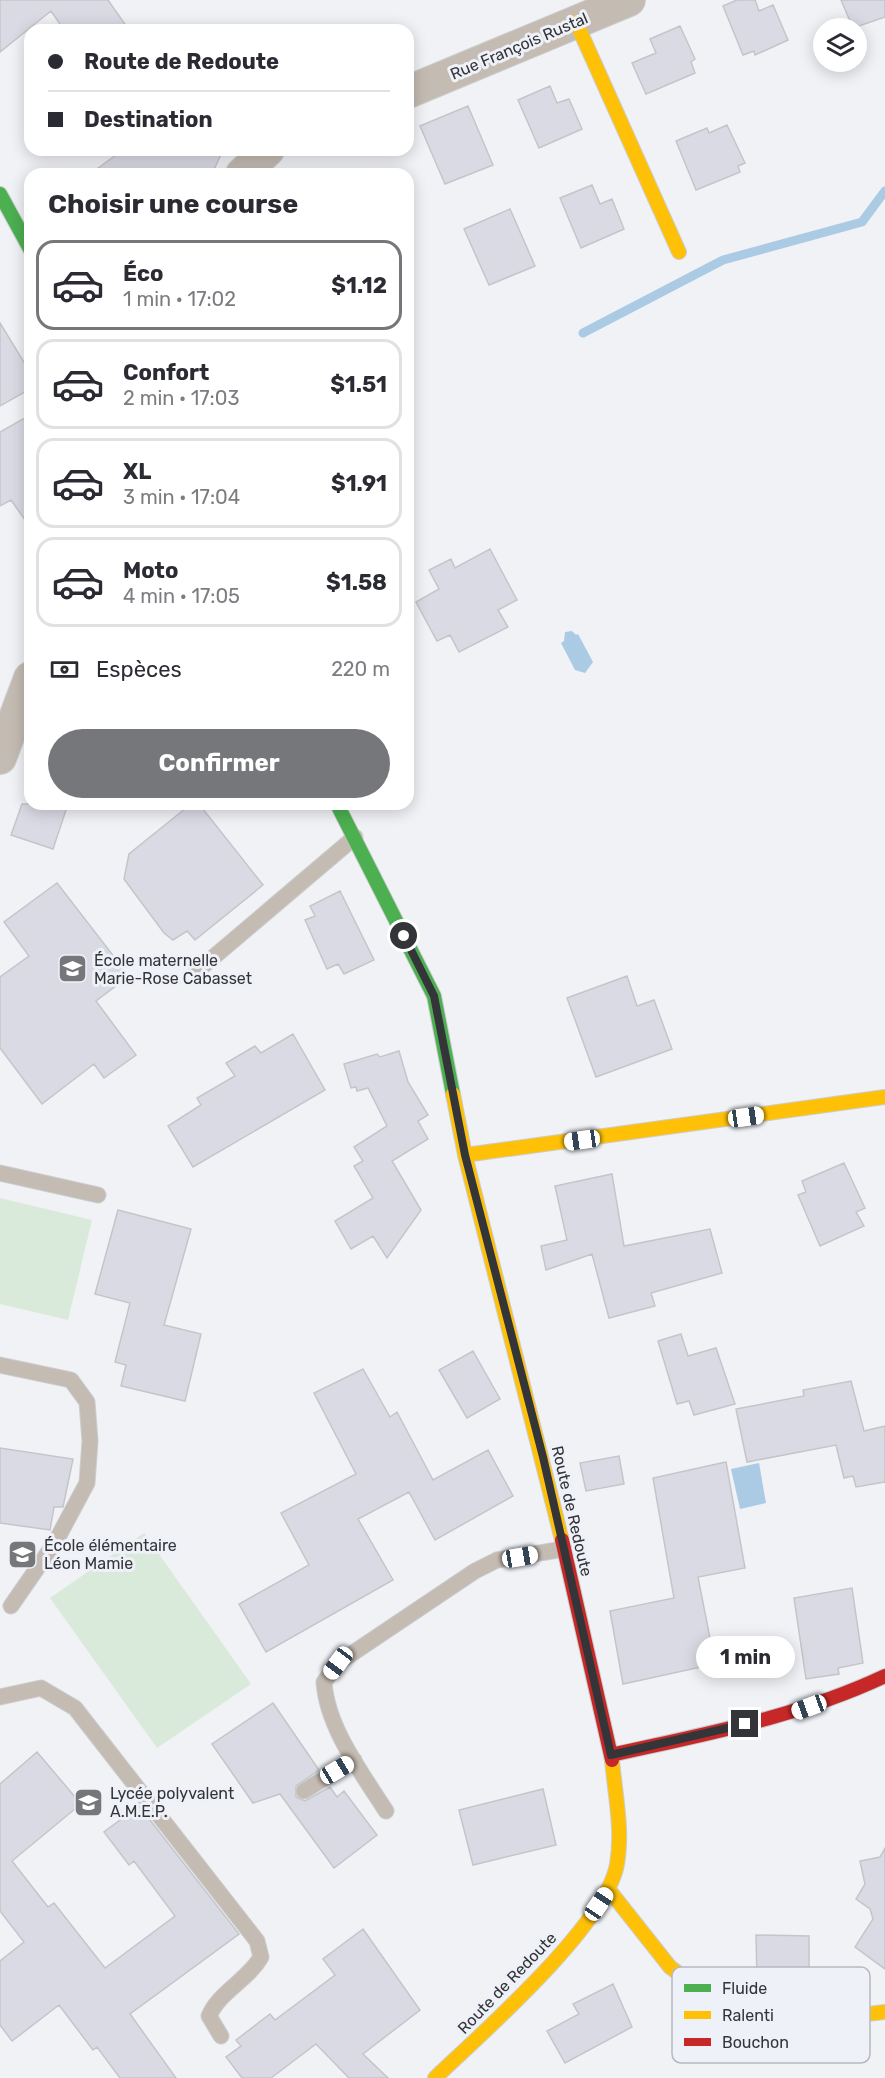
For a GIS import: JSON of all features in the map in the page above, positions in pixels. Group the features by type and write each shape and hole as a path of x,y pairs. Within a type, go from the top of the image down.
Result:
{"main road":[{"path":"576,22 679,252"},
{"path":"0,194 24,238"},
{"name":"Route de Redoute","path":"340,810 434,996 465,1155 543,1457 611,1755 620,1836 617,1866 609,1890 579,1933 496,2020 435,2078"},
{"path":"465,1155 885,1097"},
{"path":"611,1755 790,1713 866,1686 885,1676"},
{"path":"609,1890 672,1968"},
{"path":"870,2015 885,2012"}],"street":[{"name":"Rue François Rustal","path":"414,90 630,0"},
{"path":"248,168 262,156"},
{"path":"2,741 24,692"}],"lane":[{"path":"196,972 355,837"},
{"path":"0,1173 98,1195"},
{"path":"0,1365 71,1380 87,1402 90,1440 87,1483 57,1540 11,1606"},
{"path":"386,1811 354,1760 325,1701 324,1682 338,1663 476,1571 497,1560 564,1549"},
{"path":"0,1697 41,1688 75,1708 257,1941 261,1957 255,1968 213,2006 209,2016 221,2036"},
{"path":"304,1791 354,1760"}],"green space":[{"path":"0,1198 92,1220 68,1320 0,1304"},
{"path":"144,1533 251,1684 157,1748 50,1598"}],"water":[{"path":"572,631 578,634 593,662 585,673 575,670 561,643 564,641 565,632"},
{"path":"759,1463 766,1503 740,1509 731,1469"}],"building":[{"path":"0,0 108,0 125,24 60,24 51,11 35,24 24,24 24,33 0,52"},
{"path":"737,0 755,0 759,11 773,5 788,40 755,55 754,51 743,55 723,6"},
{"path":"841,0 885,0 885,17 867,23 867,18 849,18"},
{"path":"680,26 695,59 691,62 695,73 646,94 632,63 656,53 650,39"},
{"path":"550,86 557,103 569,99 582,129 539,148 518,100"},
{"path":"468,106 493,165 445,184 420,126"},
{"path":"727,125 745,163 738,166 740,172 696,190 676,141 707,128 709,133"},
{"path":"115,156 220,156 215,168 98,168"},
{"path":"592,185 600,204 612,199 624,229 581,248 560,198"},
{"path":"510,209 535,266 489,285 464,229"},
{"path":"0,323 24,362 24,392 0,406"},
{"path":"24,418 24,518 11,500 0,506 0,432"},
{"path":"490,549 517,600 498,610 508,627 459,652 450,635 437,641 416,602 439,589 429,570 451,559 455,568"},
{"path":"22,804 24,804 24,810 66,810 53,849 11,835"},
{"path":"184,810 204,810 263,885 195,940 187,931 173,940 164,933 124,879 129,854"},
{"path":"57,883 129,976 96,1001 136,1055 104,1078 94,1064 42,1104 0,1048 0,977 29,956 4,922"},
{"path":"340,891 374,960 344,974 338,964 327,969 305,920 315,916 310,906"},
{"path":"627,976 637,1006 654,1000 672,1049 596,1077 567,998"},
{"path":"293,1034 325,1090 193,1167 168,1126 201,1105 197,1098 235,1076 226,1063 255,1046 261,1053"},
{"path":"399,1051 408,1082 428,1115 418,1121 428,1139 392,1161 421,1210 387,1258 373,1236 351,1249 335,1221 373,1198 354,1166 363,1161 354,1147 387,1126 368,1088 357,1091 356,1087 351,1088 344,1064 377,1054 380,1057"},
{"path":"844,1163 865,1208 856,1212 864,1226 820,1246 798,1195 806,1192 802,1181"},
{"path":"612,1174 624,1246 710,1229 722,1273 651,1293 655,1306 609,1318 592,1254 546,1270 541,1246 567,1240 555,1186"},
{"path":"118,1210 191,1229 164,1325 201,1334 185,1401 121,1386 126,1365 115,1362 130,1303 95,1294"},
{"path":"681,1334 688,1356 716,1348 735,1404 694,1415 689,1401 677,1404 658,1341"},
{"path":"473,1351 500,1399 467,1418 439,1370"},
{"path":"363,1369 390,1417 397,1412 433,1480 488,1450 513,1496 435,1540 409,1492 358,1519 393,1580 266,1652 239,1604 309,1565 281,1513 356,1474 314,1393"},
{"path":"851,1381 864,1431 885,1426 885,1482 856,1487 853,1476 844,1478 836,1445 747,1462 736,1409 804,1396 803,1390"},
{"path":"0,1448 73,1459 63,1507 54,1507 50,1530 0,1523"},
{"path":"619,1456 624,1484 586,1491 580,1463"},
{"path":"726,1462 745,1568 698,1577 715,1664 623,1684 610,1611 674,1598 653,1478"},
{"path":"852,1588 863,1663 838,1668 839,1674 806,1679 794,1598"},
{"path":"273,1703 319,1770 296,1786 296,1797 305,1801 330,1787 337,1797 344,1791 377,1835 334,1868 280,1794 253,1803 212,1744"},
{"path":"37,1752 81,1804 12,1861 48,1907 54,1903 105,1968 175,1916 134,1861 129,1865 104,1832 139,1806 239,1934 130,2014 176,2078 120,2078 97,2047 93,2050 59,2005 12,2041 0,2025 0,1961 24,1942 0,1911 0,1784"},
{"path":"543,1789 556,1845 473,1865 459,1810"},
{"path":"885,1848 885,1969 855,1947 873,1919 870,1909 856,1899 865,1884 860,1861 880,1857"},
{"path":"363,1929 420,2010 363,2054 388,2078 349,2078 316,2044 271,2078 242,2078 226,2057 241,2046 236,2040 270,2014 275,2020 335,1975 323,1959"},
{"path":"756,1935 809,1936 809,1967 757,1967"},
{"path":"613,1984 632,2027 565,2063 547,2031 579,2014 573,2004"}],"waterway":[{"path":"583,333 723,260 862,222 885,191"}],"traffic: fast":[{"path":"0,194 24,238"},
{"path":"340,810 434,996 453,1094"}],"traffic: slow":[{"path":"576,22 679,252"},
{"path":"453,1094 465,1155 562,1540"},
{"path":"465,1155 885,1097"},
{"path":"435,2078 540,1977 591,1917 608,1889 619,1851 618,1812 612,1760"},
{"path":"609,1890 672,1968"},
{"path":"870,2014 885,2012"}],"traffic: jam":[{"path":"562,1540 612,1760"},
{"path":"611,1755 751,1723 819,1703 885,1676"}],"place":[{"name":"École maternelle Marie-Rose Cabasset","path":"73,969"},
{"name":"École élémentaire Léon Mamie","path":"23,1554"},
{"name":"Lycée polyvalent A.M.E.P.","path":"89,1802"}],"route":[{"path":"404,936 434,996 465,1155 543,1457 611,1755 745,1724"}]}
